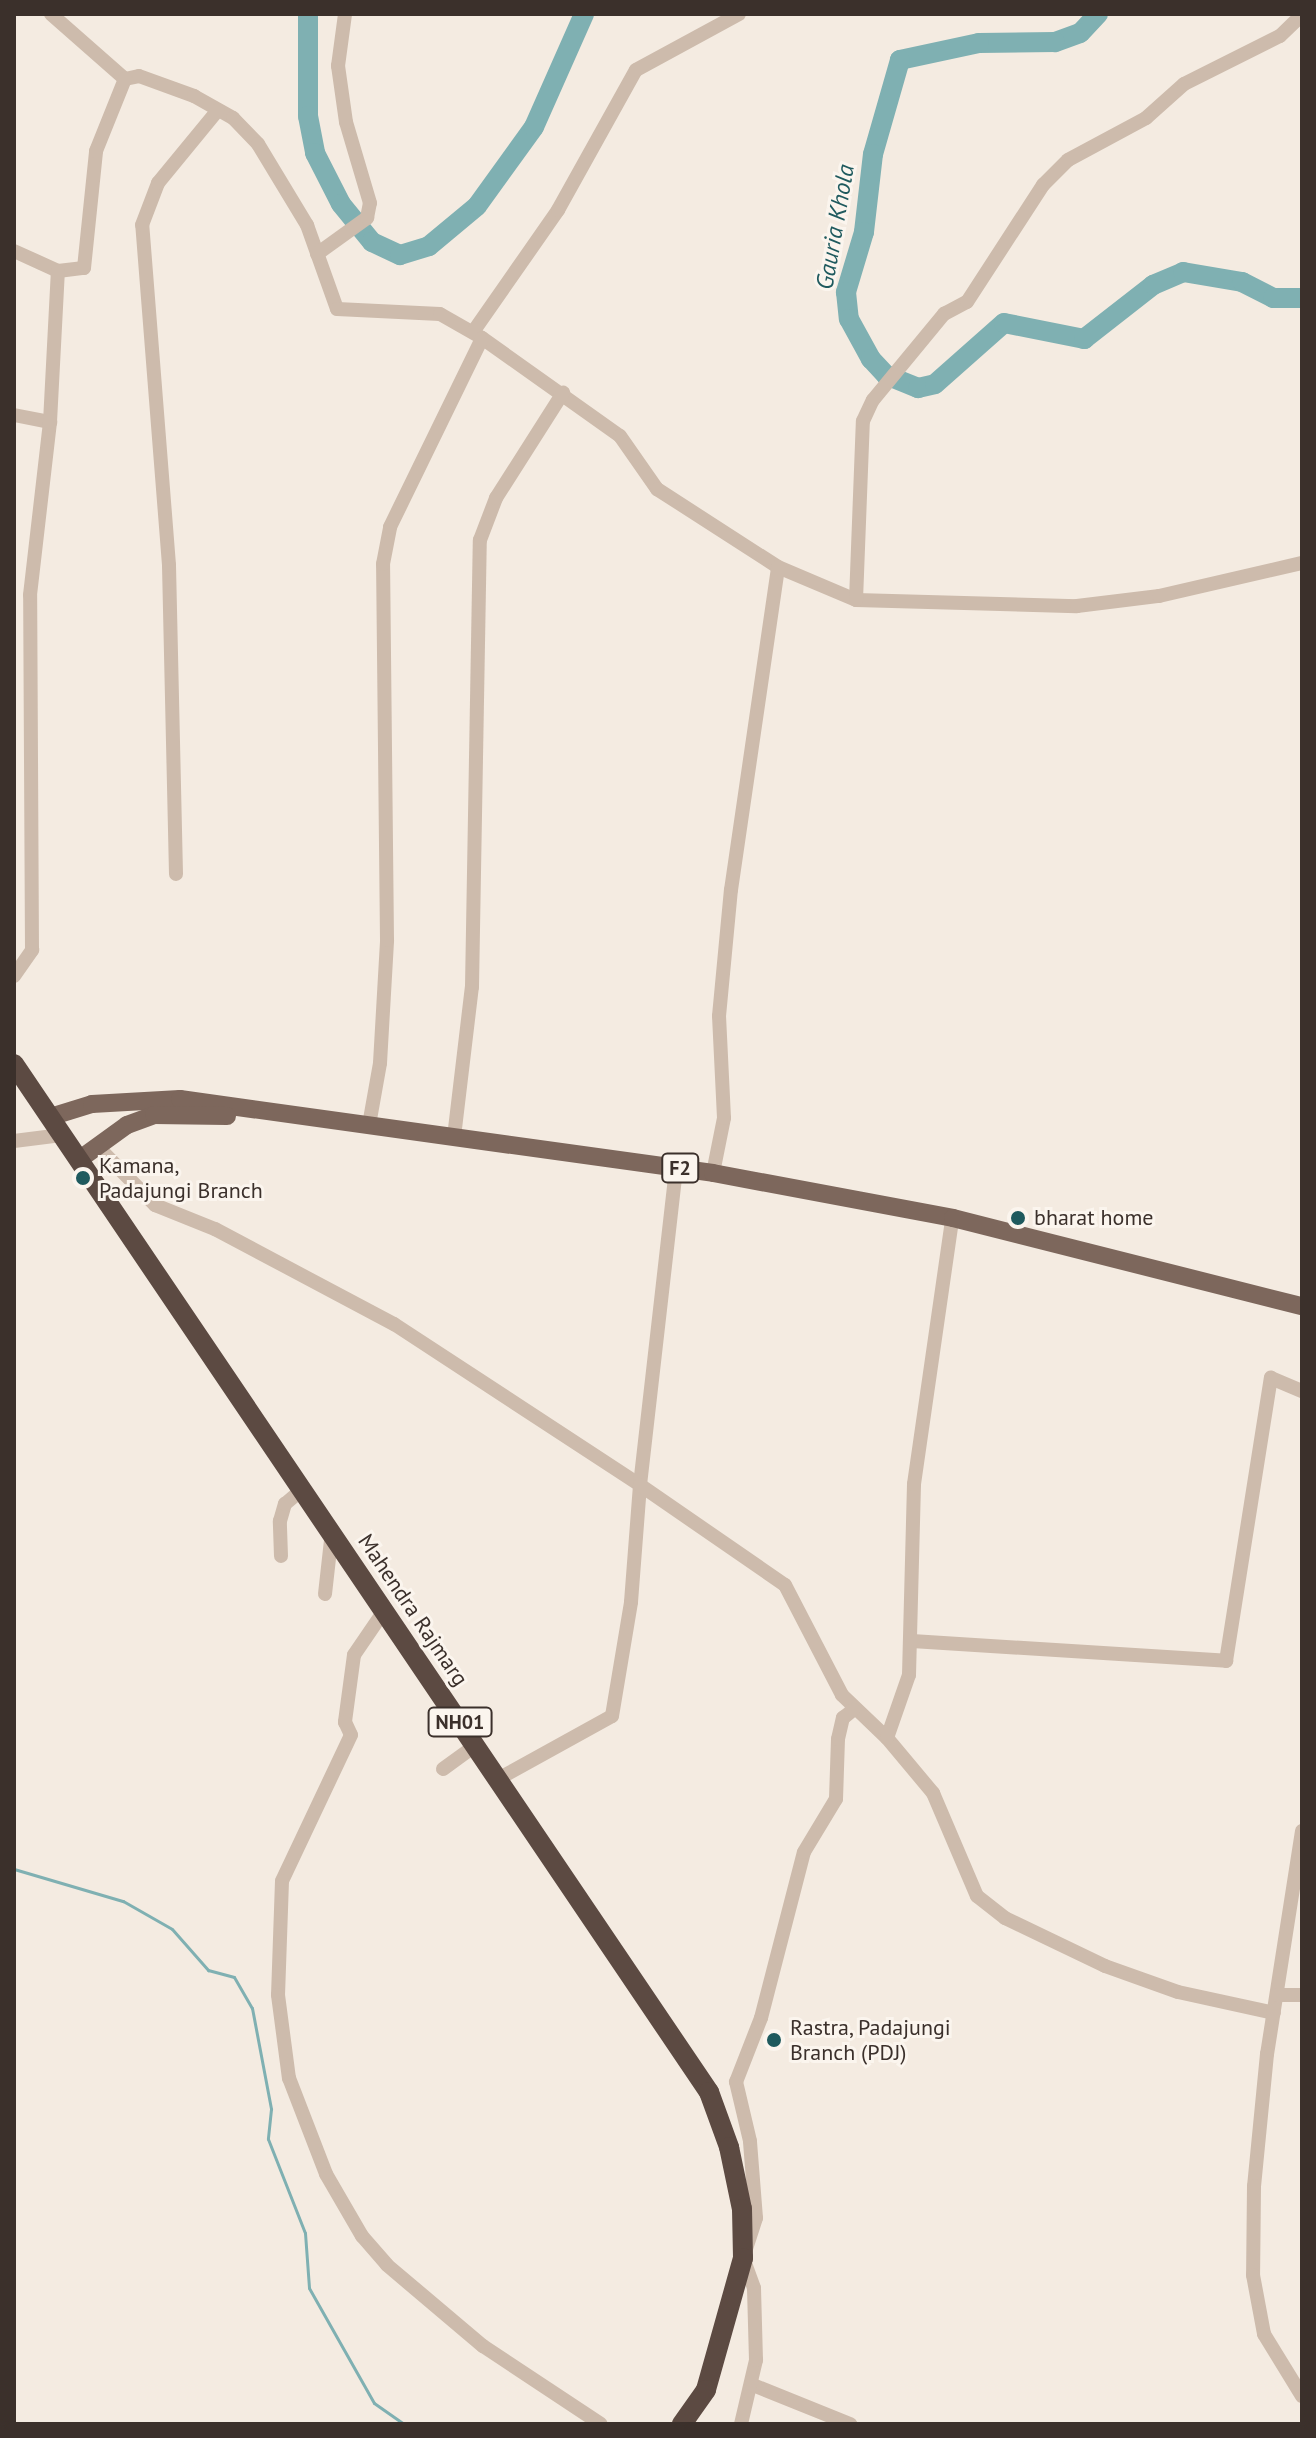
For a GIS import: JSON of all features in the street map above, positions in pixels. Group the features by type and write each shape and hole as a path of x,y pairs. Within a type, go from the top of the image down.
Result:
{"highway":[{"name":"Mahendra Rajmarg","path":"14,1064 709,2092 729,2147 742,2209 743,2258 706,2390 682,2424"}],"main road":[{"name":"F2","path":"50,1117 92,1104 180,1099 713,1173 953,1218 1302,1306"},
{"name":"F2","path":"80,1159 127,1125 180,1112 675,1177 951,1226 1302,1316"}],"street":[{"path":"51,14 125,79"},
{"path":"317,254 367,218 370,203 346,122 338,66 345,14"},
{"path":"369,1125 380,1063 387,940 383,564 390,527 477,335 558,210 636,70 739,14"},
{"path":"856,600 863,421 887,384 944,314 967,302 1043,185 1068,160 1146,118 1184,84 1280,36 1302,15"},
{"path":"125,79 139,76 218,110 258,144 307,225 337,309 440,314 563,393 620,436 657,489 778,567 856,600 1077,606 1159,596 1302,563"},
{"path":"14,251 58,271 84,268 96,151 125,79"},
{"path":"176,874 169,565 142,225 158,183 218,110"},
{"path":"14,976 32,950 30,595 50,422 58,271"},
{"path":"454,1137 472,987 480,540 496,498 563,393"},
{"path":"14,415 50,422"},
{"path":"713,1173 724,1118 719,1016 731,890 778,567"},
{"path":"14,1141 62,1135"},
{"path":"97,1146 155,1205 215,1229 394,1324 640,1485 785,1585 853,1710 887,1738 933,1793 977,1896 1005,1918 1134,1976 1274,2013"},
{"path":"498,1779 612,1716 631,1602 640,1485 675,1177"},
{"path":"887,1738 909,1675 914,1484 951,1226"},
{"path":"912,1641 1226,1661 1271,1378 1302,1391"},
{"path":"281,1556 280,1521 285,1504 303,1489"},
{"path":"325,1594 332,1532"},
{"path":"384,1611 354,1655 345,1722 351,1735 282,1881 278,1980 289,2078 326,2174 362,2236 387,2265 483,2346 601,2424"},
{"path":"741,2424 753,2385 757,2324 743,2258 756,2218 755,2182 736,2082 761,2018 804,1852 836,1799 838,1739 843,1718 853,1710"},
{"path":"443,1769 476,1745"},
{"path":"1302,1831 1274,2013 1254,2186 1253,2275 1264,2334 1302,2396"},
{"path":"1277,1995 1302,1995"},
{"path":"753,2385 850,2424"}],"waterway":[{"name":"Gauria Khola","path":"308,14 308,116 315,153 341,204 372,242 400,255 429,246 477,206 534,127 584,14"},
{"name":"Gauria Khola","path":"1098,14 1080,33 1055,42 979,43 900,60 873,154 864,232 846,292 849,319 871,359 886,375 918,388 935,384 1004,323 1084,339 1153,285 1183,272 1242,282 1273,298 1302,298"},
{"path":"14,1869 123,1901 172,1929 208,1970 234,1977 252,2008 271,2109 268,2139 305,2233 309,2288 374,2403 404,2424"}],"place":[{"name":"Kamana, Padajungi Branch","path":"83,1178"},
{"name":"bharat home","path":"1018,1218"},
{"name":"Rastra, Padajungi Branch (PDJ)","path":"774,2040"}]}
